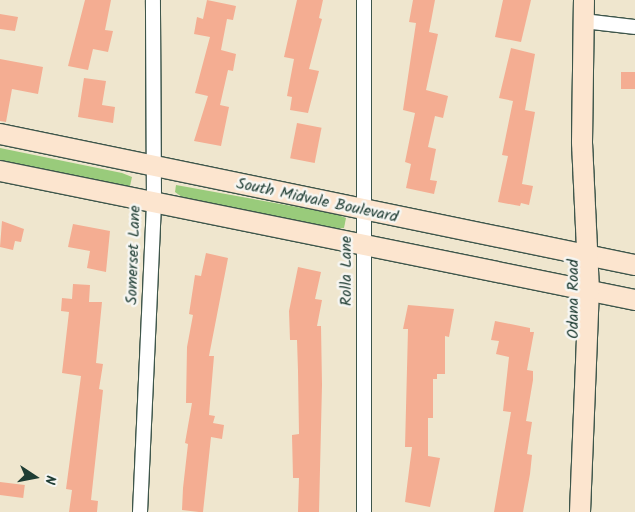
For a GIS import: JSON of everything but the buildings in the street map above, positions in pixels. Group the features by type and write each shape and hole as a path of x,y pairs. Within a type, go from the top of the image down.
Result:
{"main road":[{"name":"Odana Road","path":"580,512 581,456 586,406 578,163 582,142 584,0"},
{"name":"South Midvale Boulevard","path":"0,134 635,265"},
{"path":"0,171 635,300"}],"street":[{"name":"Somerset Lane","path":"140,512 154,203 151,166 153,0"},
{"name":"Rolla Lane","path":"364,0 363,210 366,246 364,512"},
{"path":"584,21 635,27"}],"green space":[{"path":"0,148 122,173 132,177 130,186 118,186 0,163"},
{"path":"176,185 336,214 346,218 344,228 332,229 186,200 175,192"}]}
